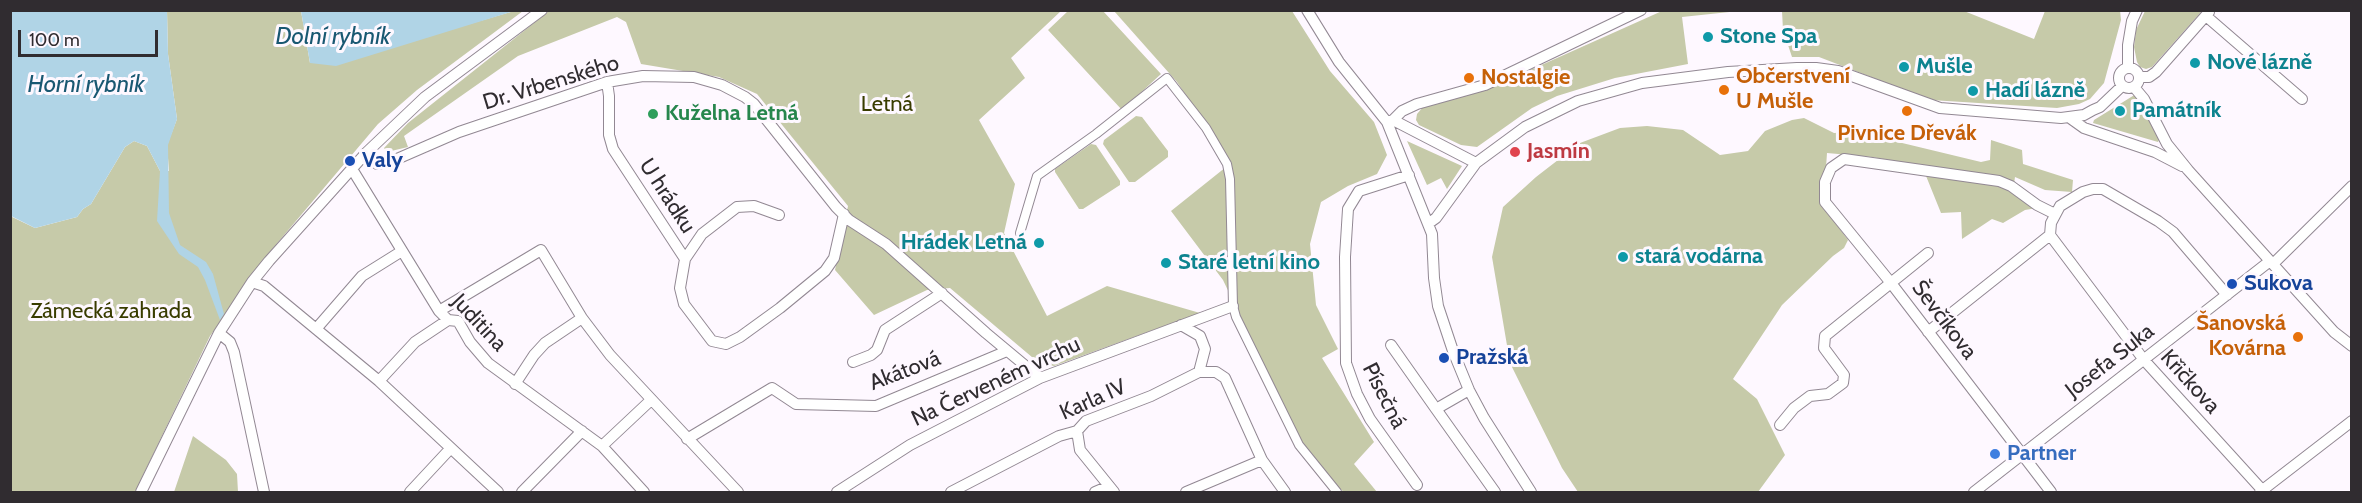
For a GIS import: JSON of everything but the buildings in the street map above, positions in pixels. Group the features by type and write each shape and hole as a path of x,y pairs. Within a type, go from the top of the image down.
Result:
{"street":[{"path":"141,492 219,333 252,282 366,153 425,97 542,10"},
{"path":"1307,10 1339,62 1390,121 1429,223 1438,306 1469,390 1506,455 1531,492"},
{"path":"1390,121 1401,111 1417,104 1485,85 1641,10"},
{"path":"2128,67 2127,45 2137,10"},
{"path":"2122,86 2130,88 2156,72 2209,13 2302,99"},
{"path":"2128,67 2134,69 2144,99 2167,144 2334,332 2352,346"},
{"path":"2122,86 2119,74 2128,67"},
{"path":"1429,223 1436,218 1476,163 1525,127 1578,101 1642,83 1728,72 1816,68 1838,72 1940,108 2070,118 2084,115 2100,107 2122,86"},
{"name":"Dr. Vrbenského","path":"366,153 377,164 390,162 459,132 607,82 643,76 694,77 722,85 754,104 844,214 886,244 1040,378"},
{"path":"1020,232 1037,176 1096,134 1167,78 1206,128 1227,164 1230,179 1233,306 1245,336 1299,446 1337,492"},
{"name":"U hrádku","path":"607,82 609,135 613,149 685,258 680,288 684,303 712,341 726,344 780,308 830,266 844,214"},
{"path":"2070,118 2084,128 2155,152 2188,170"},
{"path":"1390,121 1476,163"},
{"name":"Ševčíkova","path":"2051,492 1891,283 1825,202 1826,182 1831,168 1844,159 1999,181 2055,214"},
{"name":"Juditina","path":"352,169 439,311 448,320 458,321 470,342 488,363 602,446 644,492"},
{"name":"Písečná","path":"1409,175 1359,190 1348,208 1345,256 1346,363 1357,394 1370,419 1417,486"},
{"name":"Josefa Suka","path":"1974,492 2227,295 2272,263 2352,186"},
{"path":"1928,332 2050,236 2051,223 2060,206 2093,189 2103,189 2173,232 2227,295"},
{"path":"685,258 702,234 737,207 754,206 779,215"},
{"name":"Křičkova","path":"2050,236 2144,360 2262,492"},
{"path":"439,311 541,250 582,318 610,355 738,492"},
{"path":"316,329 362,276 402,251"},
{"path":"1780,425 1794,408 1810,396 1828,394 1843,383 1844,375 1824,348 1825,336 1928,253"},
{"path":"252,282 264,286 379,381 498,492"},
{"path":"854,362 877,350 885,330 942,293"},
{"name":"Na Červeném vrchu","path":"837,492 910,445 1040,378 1233,306"},
{"path":"515,384 534,355 545,344 582,318"},
{"path":"379,381 415,342 448,320"},
{"path":"1181,325 1200,336 1205,349 1199,372 1216,372 1225,378 1262,460 1285,492"},
{"path":"219,333 230,342 234,352 264,492"},
{"path":"1391,345 1495,492"},
{"name":"Akátová","path":"687,439 772,388 796,404 876,406 1007,351"},
{"name":"Karla IV","path":"951,492 1059,436 1077,430 1086,421 1150,396 1199,372"},
{"path":"1436,409 1469,390"},
{"path":"602,446 651,400"},
{"path":"2262,492 2352,421"},
{"path":"1077,430 1080,450 1112,489 1095,492"},
{"path":"522,492 582,431"},
{"path":"410,492 450,449"},
{"path":"1186,492 1262,460"}],"green space":[{"path":"2120,10 2121,20 2104,83 2090,99 2079,104 2057,108 1931,100 1819,57 1792,57 1783,30 1782,11 1964,11 2034,39 2045,11"},
{"name":"Zámecká zahrada","path":"167,11 301,11 310,63 425,37 514,11 523,11 417,90 378,124 274,247 210,336 135,492 11,492 10,216 35,228 77,217 91,204 125,147 134,141 147,146 160,171 169,171 167,145 177,119 168,54"},
{"name":"Letná","path":"549,11 1061,11 1011,58 1025,78 979,120 1015,184 1004,233 1047,316 1107,286 1200,313 1054,366 1039,363 950,288 927,290 874,315 835,270 848,206 757,94 719,77 641,64 626,22 617,17 518,56 404,136 408,147 387,152 384,148 408,123"},
{"path":"1068,11 1103,11 1161,74 1122,110 1048,30"},
{"path":"1114,11 1292,11 1330,71 1374,122 1387,155 1377,174 1348,186 1321,202 1310,244 1316,305 1338,349 1322,358 1374,442 1354,464 1377,492 1344,492 1335,485 1299,439 1223,280 1171,211 1231,163 1177,82"},
{"path":"1662,11 1739,11 1682,17 1688,64 1615,78 1557,96 1532,108 1477,147 1461,145 1419,125 1416,120 1417,114 1423,107 1499,84"},
{"path":"2145,11 2202,11 2152,67 2146,69 2140,67 2137,62 2134,47 2136,30"},
{"path":"2136,94 2158,142 2093,123 2094,120"},
{"path":"1136,116 1142,117 1168,151 1168,157 1135,182 1129,182 1103,144 1104,140"},
{"path":"1804,118 1834,133 1873,130 1898,142 1981,162 1990,160 1991,140 2022,150 2023,164 2073,180 2072,192 2045,190 2015,177 2013,191 2037,208 2025,210 2003,223 1992,219 1962,239 1961,212 1941,213 1922,166 1872,157 1827,153 1825,182 1820,202 1848,240 1844,248 1782,305 1733,379 1757,399 1785,455 1758,492 1578,492 1562,468 1510,363 1492,257 1503,207 1536,177 1580,143 1620,128 1647,126 1683,130 1720,155 1748,151 1765,131 1792,120"},
{"path":"1407,141 1462,166 1447,189 1441,178 1427,185"},
{"path":"1091,144 1096,145 1120,181 1120,185 1083,209 1079,209 1055,169"},
{"path":"193,436 226,460 237,474 238,492 174,492"}],"water":[{"name":"Dolní rybník","path":"301,10 514,11 336,66 310,63"},
{"name":"Horní rybník","path":"10,11 167,11 168,54 177,119 168,145 169,213 180,245 206,262 213,274 224,314 220,320 198,267 179,254 157,221 160,171 147,146 134,141 125,147 91,204 77,217 35,228 11,216"}],"place":[{"name":"Stone Spa","path":"1708,37"},
{"name":"Nové lázně","path":"2195,63"},
{"name":"Mušle","path":"1904,67"},
{"name":"Nostalgie","path":"1469,78"},
{"name":"Občerstvení U Mušle","path":"1724,90"},
{"name":"Hadí lázně","path":"1973,91"},
{"name":"Pivnice Dřevák","path":"1907,111"},
{"name":"Památník","path":"2120,111"},
{"name":"Kuželna Letná","path":"653,114"},
{"name":"Jasmín","path":"1515,152"},
{"name":"Valy","path":"350,161"},
{"name":"Hrádek Letná","path":"1039,243"},
{"name":"stará vodárna","path":"1623,257"},
{"name":"Staré letní kino","path":"1166,263"},
{"name":"Sukova","path":"2232,284"},
{"name":"Šanovská Kovárna","path":"2298,337"},
{"name":"Pražská","path":"1444,358"},
{"name":"Partner","path":"1995,454"}]}
